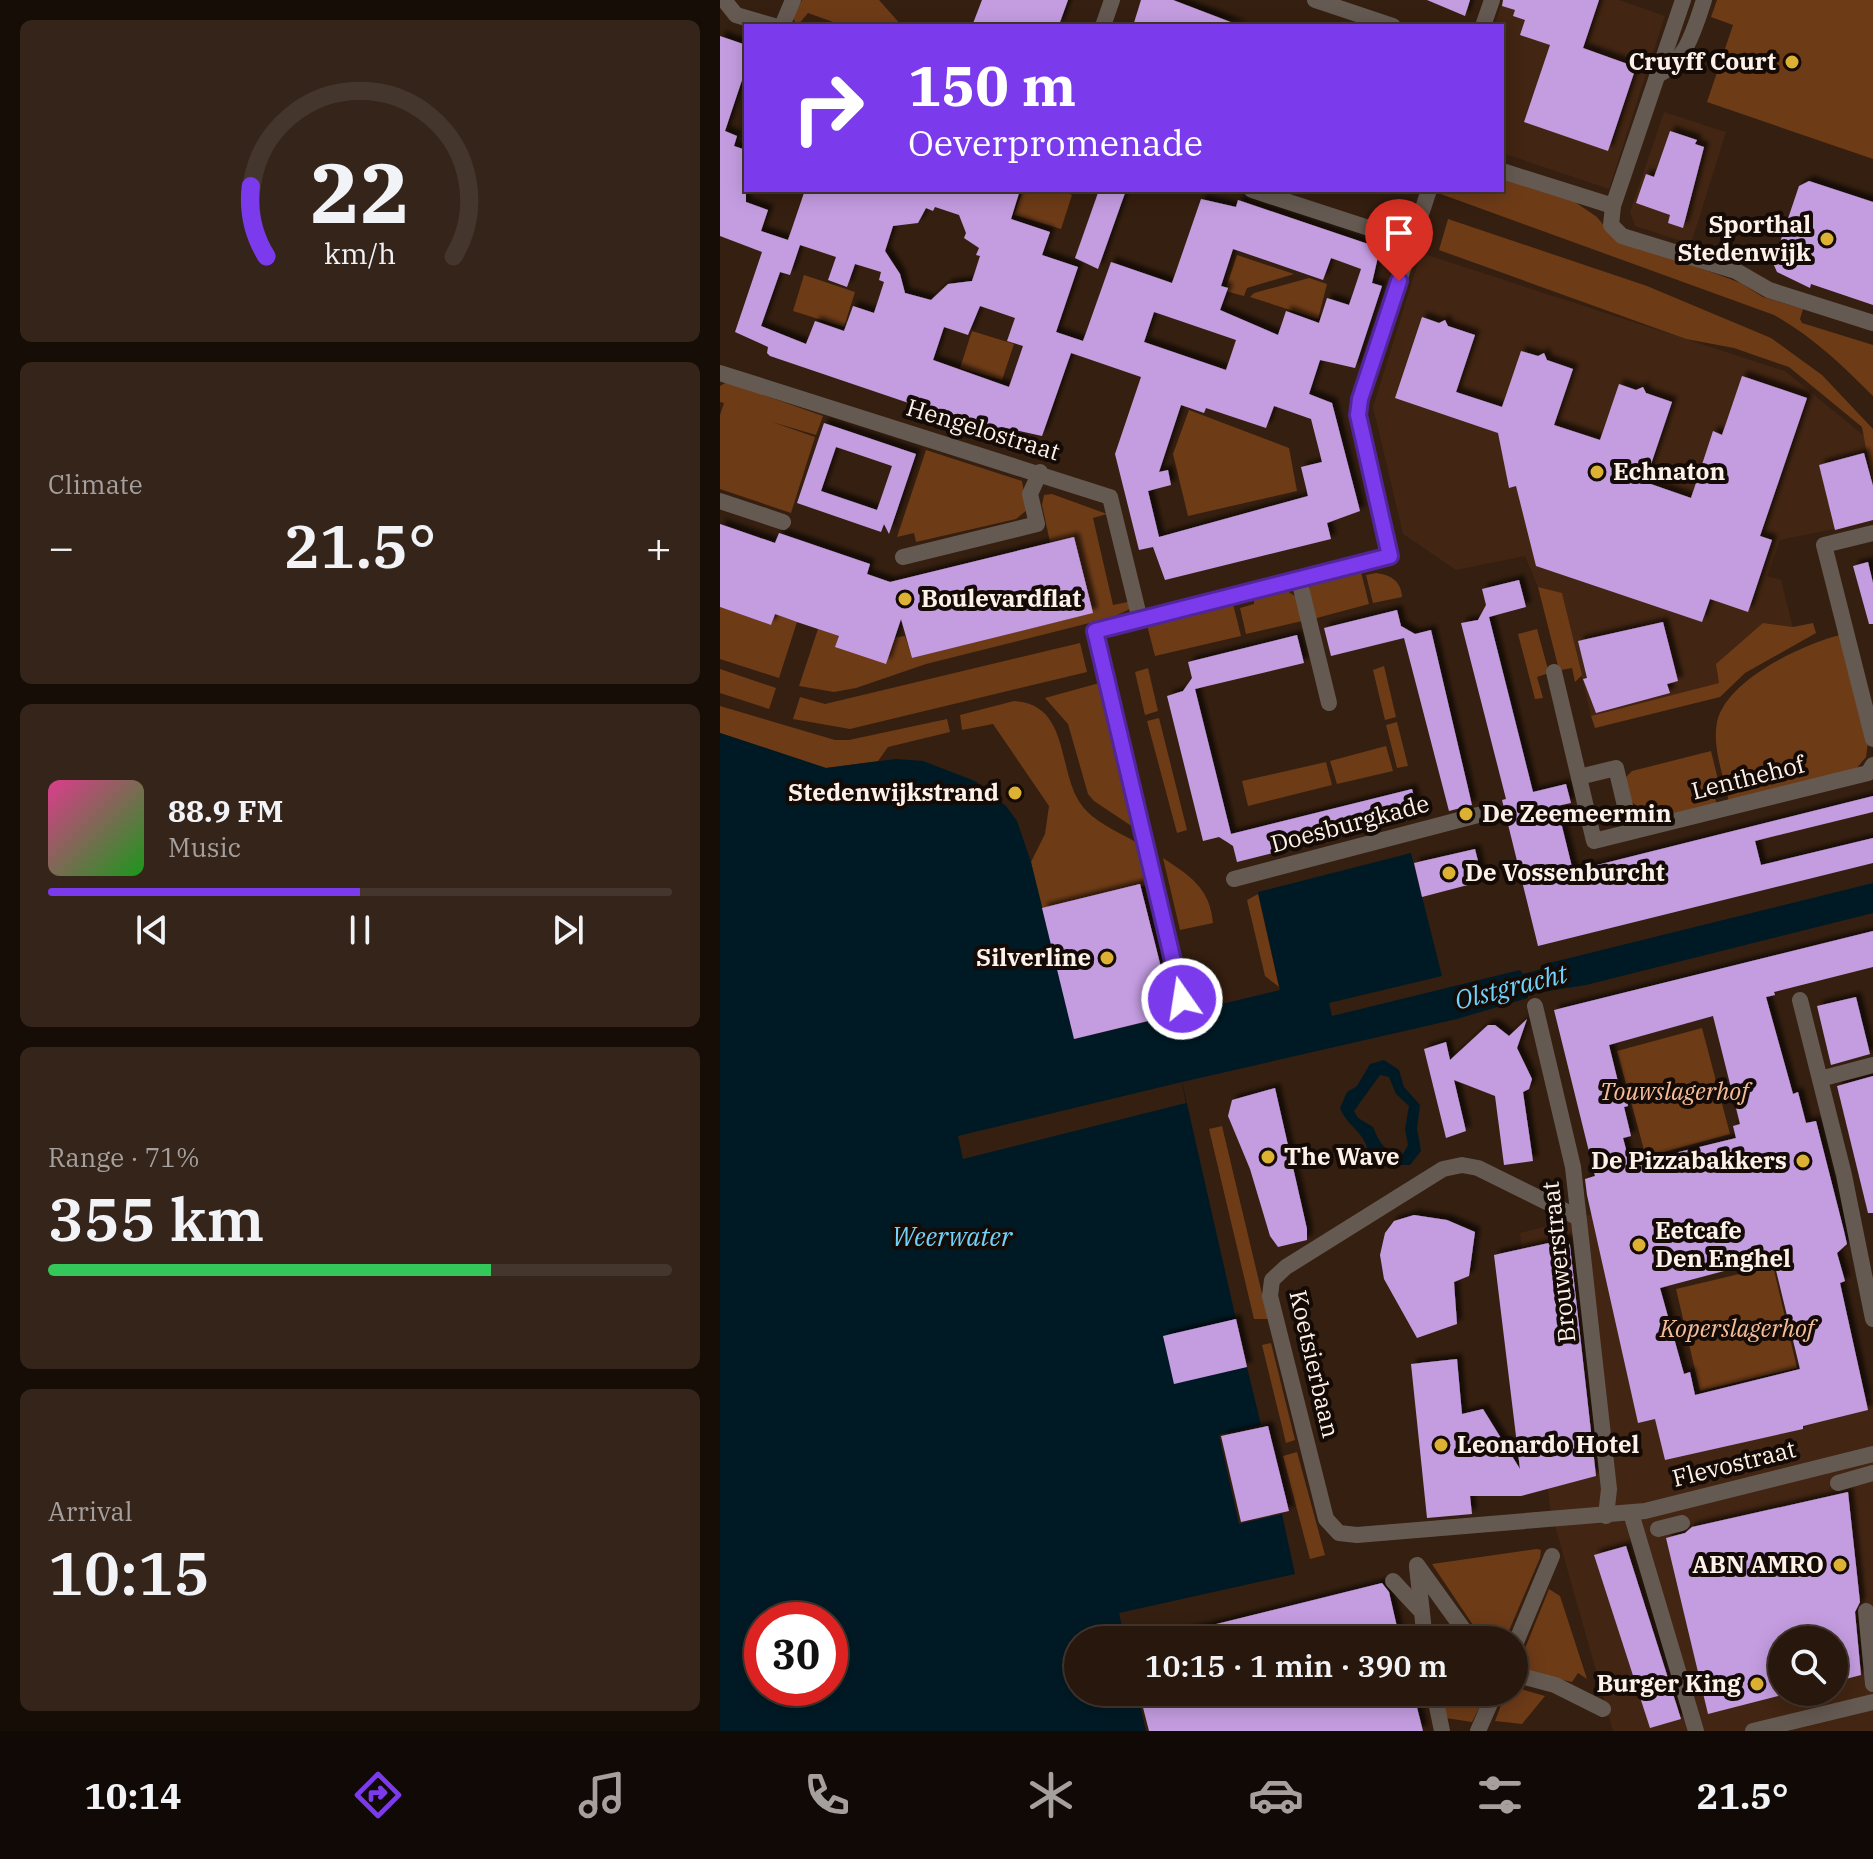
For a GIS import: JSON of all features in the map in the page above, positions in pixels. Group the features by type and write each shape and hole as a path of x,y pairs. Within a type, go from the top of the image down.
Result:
{"street":[{"path":"724,0 736,15 767,24"},
{"path":"783,24 793,0"},
{"path":"1104,24 1112,0"},
{"path":"1315,0 1387,24"},
{"path":"1484,24 1492,0"},
{"path":"1683,0 1613,206 1611,225 1622,236 1724,267 1769,290 1873,323"},
{"path":"1655,76 1665,72 1683,51 1694,32 1704,0"},
{"path":"1504,172 1613,206"},
{"path":"1258,192 1412,242"},
{"path":"1182,999 1095,631 1390,556 1358,415 1360,399 1428,194"},
{"name":"Hengelostraat","path":"720,373 1040,472 1110,497 1140,620"},
{"path":"903,557 1037,524 1030,494 1040,472"},
{"path":"720,501 783,522"},
{"path":"1873,533 1824,545 1873,739"},
{"path":"1299,580 1329,703"},
{"name":"Lenthehof","path":"1554,672 1594,841 1868,773 1873,765"},
{"path":"1579,777 1616,768 1631,831"},
{"name":"Doesburgkade","path":"1234,879 1478,815"},
{"path":"1800,1000 1866,1273 1873,1319"},
{"name":"Brouwerstraat","path":"1535,1006 1573,1167 1609,1489 1606,1516"},
{"path":"1820,1079 1873,1065"},
{"name":"Koetsierbaan","path":"1577,1217 1478,1168 1462,1165 1443,1169 1286,1267 1272,1280 1270,1296 1326,1519 1339,1533 1357,1535 1606,1516"},
{"name":"Flevostraat","path":"1606,1516 1631,1513 1873,1454"},
{"path":"1838,1483 1873,1473"},
{"path":"1631,1513 1696,1731"},
{"path":"1658,1529 1682,1523"},
{"path":"1523,1626 1552,1556"},
{"path":"1422,1626 1417,1565 1461,1626"},
{"path":"1393,1581 1419,1609"},
{"path":"1866,1611 1873,1684"},
{"path":"1528,1678 1555,1685 1603,1709"},
{"path":"1753,1731 1873,1702"},
{"path":"1438,1706 1446,1730"},
{"path":"1478,1731 1489,1706"}],"shaded area":[{"path":"1503,0 1619,0 1665,16 1609,189 1504,154 1504,24 1495,24"},
{"path":"1664,112 1726,132 1691,244 1635,226 1630,212"},
{"name":"Echnaton","path":"1421,253 1785,371 1873,443 1873,521 1780,540 1767,576 1781,580 1793,627 1763,623 1720,683 1591,716 1562,594 1538,587 1525,556 1456,570 1403,534 1373,407"},
{"path":"1613,1209 1677,1435 1873,1393 1873,1731 1613,1731 1550,1508 1520,1233"}],"green space":[{"path":"802,0 879,0 900,24 838,24 808,13 799,24 793,18"},
{"path":"1717,0 1873,0 1873,159 1707,102 1733,25 1711,17"},
{"path":"1504,180 1575,202 1597,217 1612,236 1741,283 1763,297 1803,309 1802,323 1873,345 1873,396 1814,342 1774,315 1438,193 1504,192"},
{"path":"1022,192 1064,192 1072,195 1061,229 1014,215"},
{"path":"1448,219 1647,286 1771,338 1822,375 1873,429 1873,486 1862,427 1789,367 1734,348 1686,339 1439,250"},
{"path":"1237,255 1294,274 1247,288 1244,296 1225,291"},
{"path":"804,275 855,292 844,327 793,311"},
{"path":"1309,278 1327,284 1318,319 1250,297 1254,293"},
{"path":"972,331 1014,344 1002,380 960,368"},
{"path":"727,382 823,416 816,435 772,422 815,437 791,513 720,489 720,415 724,403 720,402 720,386"},
{"path":"1189,410 1289,448 1297,491 1188,516 1173,454"},
{"path":"926,450 1022,481 1027,510 1016,519 916,542 914,533 897,537"},
{"path":"1052,494 1107,514 1093,518 1113,605 1128,602 1130,609 1113,617 926,664 856,688 834,692 799,686 818,629 839,636 836,646 905,636 912,658 1092,613 1074,537 1050,542 1042,505 1044,495"},
{"path":"1361,572 1369,604 1313,619 1307,590 1311,585"},
{"path":"1376,573 1394,580 1400,587 1402,597 1373,603 1366,575"},
{"path":"1538,587 1562,593 1582,675 1575,682 1572,668 1561,670 1558,666"},
{"path":"1287,591 1295,596 1302,621 1246,634 1240,608 1254,604 1254,599"},
{"path":"1233,604 1241,636 1155,656 1147,625"},
{"path":"720,607 771,625 775,614 797,622 779,678 720,659"},
{"path":"1763,623 1793,627 1813,623 1816,633 1745,673 1720,697 1595,728 1591,716 1719,683 1716,664"},
{"path":"1537,629 1549,673 1537,677 1543,698 1535,699 1518,634"},
{"path":"1840,635 1868,742 1866,757 1856,769 1729,802 1716,742 1717,722 1723,707 1750,678 1768,666 1806,646"},
{"path":"1080,643 1087,672 850,729 793,719 800,697 825,704"},
{"path":"1384,666 1396,717 1385,720 1373,670"},
{"path":"1148,668 1158,711 1145,715 1135,672"},
{"path":"720,669 776,688 769,709 720,693"},
{"path":"1103,682 1139,831 1088,794 1068,724 1045,698"},
{"path":"1014,701 1033,705 1045,714 1054,727 1069,777 1083,807 1103,824 1141,845 1151,884 1042,913 1031,862 1045,834 1049,806 993,724 962,730 960,715"},
{"path":"720,706 835,740 849,740 947,719 950,732 888,747 878,761 826,768 720,733"},
{"path":"1159,718 1187,830 1177,833 1147,721"},
{"path":"1397,722 1408,766 1397,768 1386,725"},
{"path":"1386,746 1393,771 1337,784 1330,761"},
{"path":"1711,751 1722,796 1715,798 1717,805 1655,819 1630,801 1626,777 1632,771"},
{"path":"1326,762 1332,785 1248,806 1242,781"},
{"path":"1163,858 1197,884 1208,901 1213,923 1180,930"},
{"path":"1258,894 1279,987 1265,976 1247,900"},
{"name":"Touwslagerhof","path":"1702,1028 1730,1134 1646,1157 1617,1051"},
{"path":"1222,1126 1268,1319 1254,1319 1209,1129"},
{"name":"Koperslagerhof","path":"1773,1266 1797,1368 1700,1391 1676,1289"},
{"path":"1271,1343 1295,1440 1286,1443 1262,1345"},
{"path":"1297,1452 1325,1555 1310,1559 1283,1456"},
{"path":"1541,1550 1511,1626 1474,1626 1432,1564"},
{"path":"1549,1589 1560,1596 1587,1679 1578,1673 1572,1682 1528,1672 1528,1641"},
{"path":"1528,1691 1545,1696 1522,1724 1495,1721 1501,1706 1528,1706"},
{"path":"1444,1706 1480,1706 1472,1722 1446,1718"}],"water":[{"name":"Weerwater","path":"720,733 826,768 896,759 923,761 975,781 1006,806 1017,821 1031,862 1075,1039 1280,990 1258,892 1411,853 1442,976 1329,1003 1332,1016 1520,970 1523,974 1541,969 1541,965 1873,883 1873,913 1586,985 1528,994 1528,998 1457,1019 1182,1082 1236,1319 1164,1336 1174,1383 1247,1367 1261,1425 1219,1435 1239,1524 1282,1514 1295,1574 1119,1613 1122,1626 1064,1626 1064,1706 1140,1706 1146,1731 720,1731"},
{"path":"1384,1060 1399,1070 1404,1087 1420,1105 1417,1128 1421,1151 1410,1165 1395,1165 1369,1154 1367,1146 1340,1108 1347,1092 1357,1086 1370,1064","holes":["1380,1075 1389,1077 1396,1094 1409,1106 1405,1129 1408,1145 1403,1154 1383,1145 1373,1127 1358,1118 1354,1111"]}],"pier":[{"path":"1182,1082 1186,1103 963,1159 958,1136"}],"building":[{"path":"982,0 1068,0 1059,24 973,24"},
{"path":"1141,0 1173,0 1236,24 1134,24"},
{"path":"1427,0 1470,0 1465,16"},
{"path":"1503,0 1599,0 1583,48 1636,67 1608,151 1524,122 1550,45 1520,35 1525,20 1513,16 1515,10 1502,6"},
{"path":"720,36 744,44 744,74 725,131 737,136 734,146 744,149 746,202 768,210 761,231 788,240 804,192 1019,192 1011,219 1050,232 1042,255 1078,267 1056,332 1083,341 1111,262 1172,283 1201,199 1236,207 1238,200 1380,248 1372,283 1382,286 1355,368 1320,360 1309,394 1332,403 1360,511 1327,523 1331,539 1165,580 1153,547 1139,550 1115,454 1141,377 1071,353 1042,436 1006,428 1000,434 770,356 768,347 735,332 762,252 720,236","holes":["935,207 959,215 966,233 964,238 979,248 976,255 980,256 972,281 948,284 931,300 905,293 900,274 885,251 893,226 918,223 926,208 933,211","800,245 836,257 828,280 847,287 855,264 881,272 879,280 884,282 874,313 853,306 844,331 815,321 806,344 761,326 780,272 790,275","1233,249 1323,280 1331,258 1361,269 1349,305 1327,298 1319,323 1286,311 1278,335 1220,310 1228,288 1221,286","980,306 1015,318 1007,341 1023,346 1009,387 933,360 944,327 968,335","1154,312 1236,340 1226,370 1144,342","1181,405 1204,413 1206,408 1266,428 1274,406 1311,419 1322,462 1301,467 1308,496 1159,537 1148,491 1171,485 1168,470 1159,472"]},
{"path":"1670,131 1697,140 1695,144 1704,147 1683,228 1668,223 1670,215 1636,203 1646,174 1654,177"},
{"name":"Sporthal Stedenwijk","path":"1809,181 1873,202 1873,305 1811,284 1810,288 1777,272 1773,263 1799,186"},
{"path":"1098,192 1125,193 1098,269 1075,258"},
{"path":"1422,317 1439,323 1445,320 1448,326 1475,335 1456,392 1502,407 1521,351 1538,356 1544,353 1547,360 1573,369 1554,425 1600,440 1619,384 1636,390 1643,387 1646,393 1672,402 1645,482 1691,498 1713,431 1722,435 1742,376 1807,398 1760,536 1772,540 1748,612 1710,599 1702,622 1536,566 1516,486 1509,488 1498,433 1395,398"},
{"path":"824,423 916,454 889,534 884,524 881,532 797,503","holes":["836,447 892,466 877,510 821,491"]},
{"path":"1864,453 1873,486 1873,520 1835,530 1819,465"},
{"name":"Boulevardflat","path":"720,524 775,543 779,533 870,564 867,574 890,582 1074,537 1093,613 912,658 901,619 886,664 835,647 839,636 775,614 771,625 720,607"},
{"path":"1868,562 1873,583 1873,624 1869,624 1853,566"},
{"path":"1519,580 1526,607 1489,617 1533,792 1566,784 1571,803 1557,806 1573,871 1873,796 1873,812 1755,841 1761,865 1873,838 1873,863 1538,946 1502,800 1506,799 1461,623 1478,620 1486,605 1482,589"},
{"path":"1397,610 1401,626 1415,634 1431,630 1472,805 1449,811 1404,638 1331,656 1324,628"},
{"path":"1663,622 1678,681 1667,684 1670,693 1596,713 1583,679 1587,678 1578,641"},
{"path":"1297,635 1304,663 1195,689 1231,834 1412,789 1419,817 1237,862 1233,846 1219,837 1203,841 1167,696 1183,691 1192,678 1188,662"},
{"name":"De Vossenburcht","path":"1475,849 1483,881 1422,897 1414,863"},
{"name":"Silverline","path":"1140,884 1173,1015 1074,1039 1042,908"},
{"path":"1873,931 1873,967 1774,992 1775,995 1766,997 1793,1094 1798,1092 1806,1123 1816,1121 1844,1231 1847,1244 1837,1253 1845,1281 1840,1283 1868,1410 1803,1426 1803,1429 1665,1460 1655,1419 1638,1423 1587,1195 1585,1179 1595,1176 1554,1010","holes":["1713,1016 1740,1124 1733,1126 1736,1138 1630,1164 1623,1138 1631,1136 1624,1107 1628,1106 1625,1093 1621,1094 1609,1045","1773,1258 1800,1369 1695,1395 1690,1372 1684,1374 1660,1288"]},
{"path":"1856,997 1870,1054 1831,1065 1817,1006"},
{"path":"1527,1019 1517,1048 1532,1079 1529,1089 1523,1092 1533,1161 1504,1165 1495,1096 1454,1080 1466,1131 1446,1138 1424,1049 1446,1042 1450,1060 1488,1025 1495,1025 1509,1036"},
{"path":"1873,1076 1873,1213 1868,1213 1837,1086"},
{"name":"The Wave","path":"1275,1088 1307,1229 1307,1240 1278,1247 1270,1236 1250,1169 1228,1116 1232,1100"},
{"path":"1414,1215 1447,1220 1475,1232 1469,1276 1454,1282 1457,1324 1417,1338 1384,1279 1380,1255 1385,1233 1394,1221"},
{"path":"1567,1239 1596,1476 1521,1496 1470,1496 1472,1514 1427,1518 1411,1364 1457,1359 1462,1414 1483,1409 1520,1469 1494,1255"},
{"path":"1236,1319 1247,1367 1174,1384 1163,1336"},
{"path":"1268,1426 1289,1511 1241,1522 1221,1436"},
{"path":"1848,1492 1860,1602 1855,1612 1861,1675 1848,1678 1848,1626 1768,1626 1768,1699 1708,1714 1666,1538 1685,1533 1692,1527"},
{"path":"1626,1546 1681,1719 1650,1728 1594,1555"},
{"path":"1382,1583 1389,1592 1397,1626 1208,1626"},
{"path":"1143,1706 1417,1706 1423,1731 1149,1731"}],"place":[{"name":"Cruyff Court","path":"1792,62"},
{"name":"Sporthal Stedenwijk","path":"1827,239"},
{"name":"Echnaton","path":"1597,472"},
{"name":"Boulevardflat","path":"905,599"},
{"name":"Stedenwijkstrand","path":"1015,793"},
{"name":"De Zeemeermin","path":"1466,814"},
{"name":"De Vossenburcht","path":"1449,873"},
{"name":"Silverline","path":"1107,958"},
{"name":"The Wave","path":"1268,1157"},
{"name":"De Pizzabakkers","path":"1803,1161"},
{"name":"Eetcafe Den Enghel","path":"1639,1245"},
{"name":"Leonardo Hotel","path":"1441,1445"},
{"name":"ABN AMRO","path":"1840,1565"},
{"name":"Burger King","path":"1757,1684"}],"route":[{"path":"1182,999 1095,631 1390,556 1358,415 1360,399 1399,281"}],"water label":[{"name":"Olstgracht","path":"1511,987"}]}
